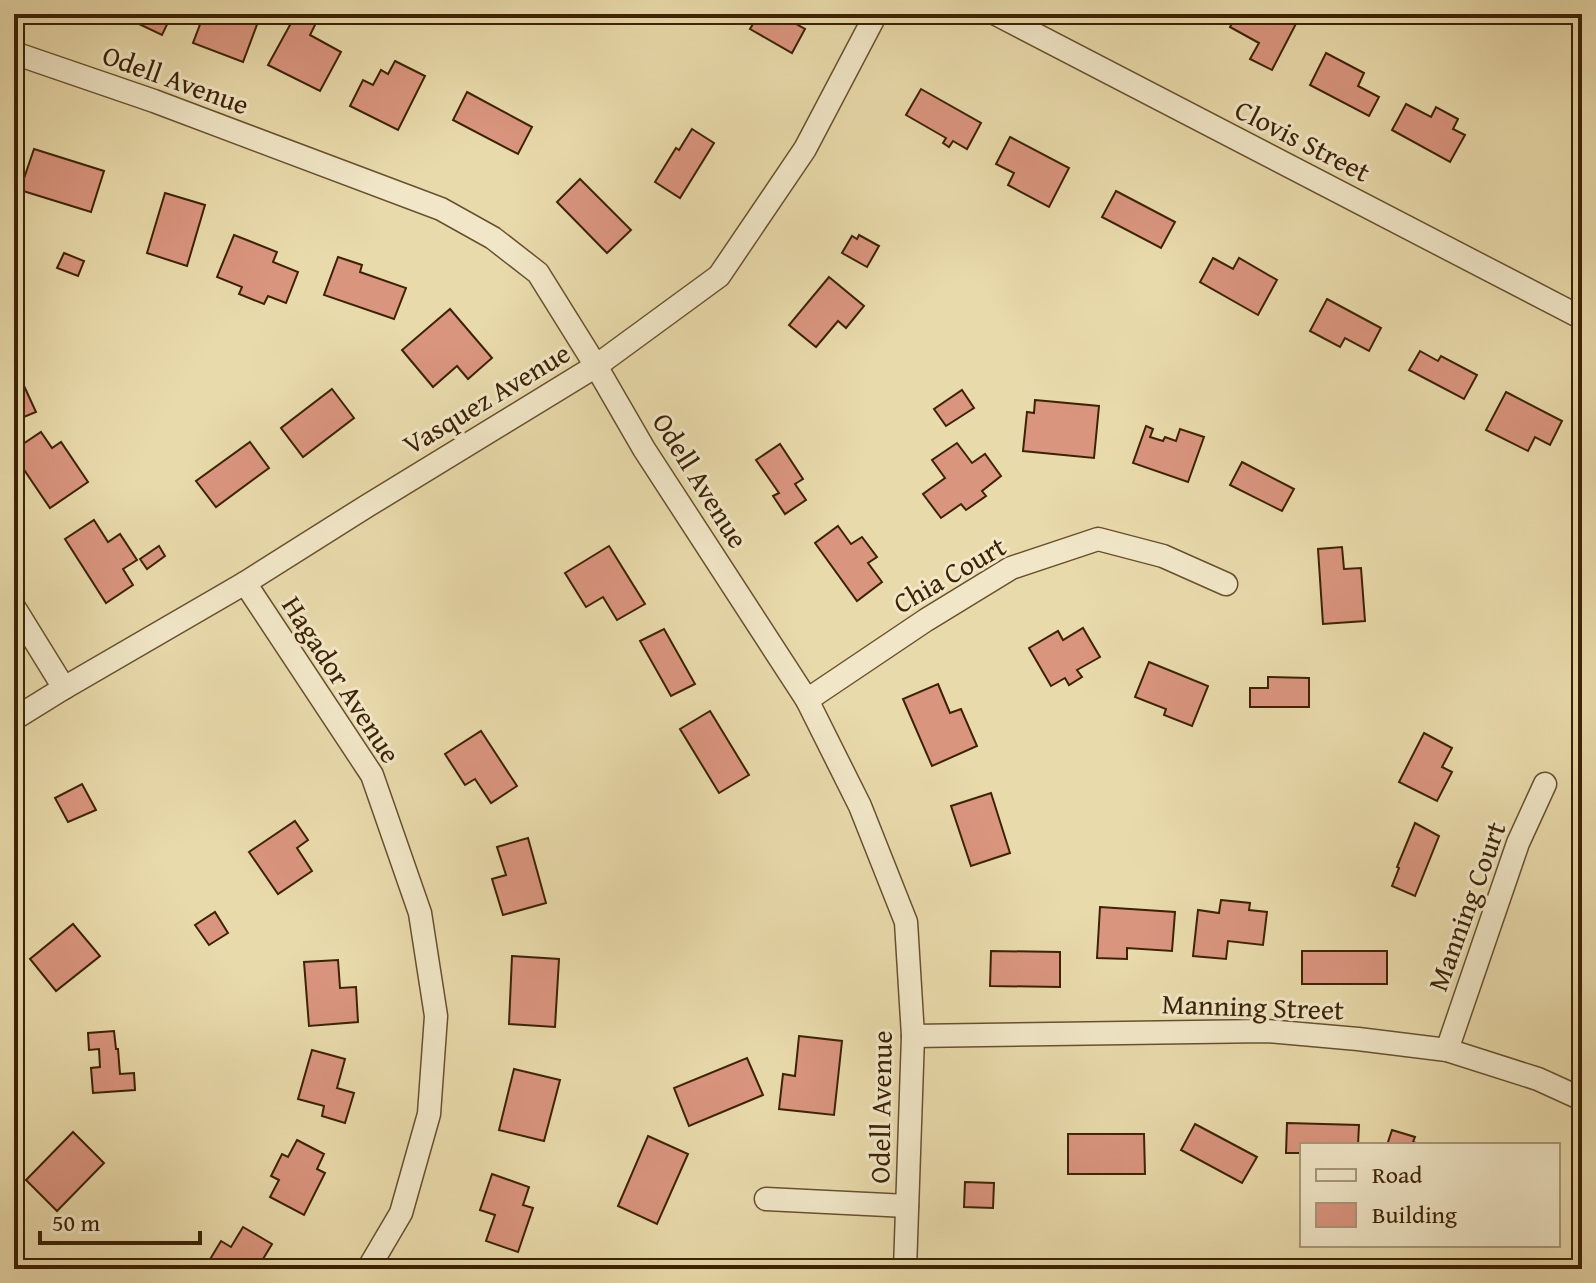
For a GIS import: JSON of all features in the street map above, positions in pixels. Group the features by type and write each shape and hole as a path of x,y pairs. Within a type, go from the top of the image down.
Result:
{"street":[{"name":"Vasquez Avenue","path":"14,719 245,583 596,366 719,276 805,149 876,14"},
{"name":"Clovis Street","path":"996,14 1582,318"},
{"name":"Odell Avenue","path":"14,53 154,101 441,209 493,238 538,273 644,449 807,700 860,806 906,922 913,1036 905,1269"},
{"name":"Chia Court","path":"807,700 926,620 1011,568 1098,539 1163,556 1226,584"},
{"name":"Hagador Avenue","path":"245,583 372,775 420,913 436,1016 429,1114 401,1213 368,1269"},
{"path":"14,607 64,688"},
{"name":"Manning Court","path":"1447,1050 1518,843 1545,784"},
{"name":"Manning Street","path":"913,1036 1267,1031 1358,1039 1447,1050 1538,1079 1582,1099"},
{"path":"766,1199 907,1206"}],"building":[{"path":"118,14 172,14 162,35"},
{"path":"204,14 261,14 243,62 193,43"},
{"path":"296,14 309,14 318,19 310,35 341,52 320,91 268,65"},
{"path":"736,14 778,14 805,29 792,53 750,29 753,24"},
{"path":"1237,14 1291,14 1299,18 1272,70 1250,59 1259,43 1230,27"},
{"path":"1326,53 1364,73 1358,86 1379,97 1369,116 1310,85"},
{"path":"395,61 425,76 398,130 350,106 363,80 373,85 381,70 388,74"},
{"path":"921,89 981,123 967,149 953,141 949,147 943,143 946,138 906,115"},
{"path":"467,92 532,127 518,154 453,120"},
{"path":"1406,104 1431,117 1436,107 1458,119 1453,129 1465,135 1450,162 1392,130"},
{"path":"692,129 714,143 680,198 655,182"},
{"path":"1010,137 1069,168 1049,207 1008,185 1014,173 996,164"},
{"path":"34,149 104,171 91,212 20,190"},
{"path":"580,179 631,230 607,253 557,202"},
{"path":"1116,191 1175,222 1161,248 1102,217"},
{"path":"165,193 205,205 187,266 147,253"},
{"path":"234,235 277,252 273,262 298,272 286,303 268,296 264,304 239,294 242,287 217,277"},
{"path":"859,235 879,246 867,267 842,253 852,236 857,239"},
{"path":"64,253 84,261 78,276 57,268"},
{"path":"338,257 362,265 360,272 406,288 394,319 324,295"},
{"path":"1213,258 1233,269 1239,258 1277,280 1258,315 1200,282"},
{"path":"829,277 864,306 846,328 838,321 816,347 789,325"},
{"path":"1327,299 1381,328 1369,351 1345,338 1340,347 1310,331"},
{"path":"450,309 492,358 468,379 457,366 433,387 402,350"},
{"path":"1420,351 1438,361 1441,356 1477,375 1464,399 1409,370"},
{"path":"14,364 36,412 14,421"},
{"path":"332,389 354,418 303,457 281,428"},
{"path":"962,390 974,408 946,426 934,409"},
{"path":"1506,392 1562,421 1550,445 1535,437 1528,451 1486,430"},
{"path":"1035,400 1099,406 1094,458 1023,451 1027,412 1034,413"},
{"path":"1146,426 1153,429 1150,437 1163,441 1165,437 1176,441 1180,429 1204,437 1188,482 1133,463"},
{"path":"41,432 52,448 61,442 88,482 50,508 14,455 14,450"},
{"path":"250,442 269,468 216,507 196,481"},
{"path":"957,443 972,463 985,454 1001,476 982,491 986,496 966,510 961,504 941,518 923,494 945,478 932,460"},
{"path":"780,444 803,479 795,484 806,500 785,514 773,496 779,493 756,460"},
{"path":"1242,462 1294,489 1282,511 1230,485"},
{"path":"94,520 108,542 120,534 137,560 123,569 133,585 106,603 65,539"},
{"path":"838,526 851,544 862,537 877,557 868,563 882,582 857,601 815,543"},
{"path":"159,546 165,556 147,569 140,559"},
{"path":"609,546 645,604 617,620 603,597 586,607 565,573"},
{"path":"1342,547 1344,569 1361,568 1365,621 1323,624 1318,549"},
{"path":"1083,628 1100,657 1077,670 1082,677 1069,685 1065,678 1051,686 1029,648 1058,631 1063,640"},
{"path":"664,629 695,684 671,696 640,641"},
{"path":"1149,662 1208,686 1192,726 1164,715 1166,709 1135,697"},
{"path":"1268,677 1309,678 1309,707 1250,707 1250,688 1268,688"},
{"path":"938,684 950,713 961,709 977,746 932,766 903,699"},
{"path":"710,711 749,775 719,793 680,729"},
{"path":"481,731 517,786 491,803 475,779 465,785 445,754"},
{"path":"1424,733 1452,748 1442,767 1452,772 1437,801 1399,782"},
{"path":"82,784 96,810 68,822 55,798"},
{"path":"991,793 1010,853 971,866 951,806"},
{"path":"295,821 308,840 297,848 312,871 278,894 249,852"},
{"path":"1415,823 1439,836 1415,896 1392,886"},
{"path":"528,838 546,903 503,915 492,879 506,875 497,847"},
{"path":"1221,900 1250,903 1249,910 1267,912 1263,945 1228,941 1226,959 1193,956 1198,910 1219,913"},
{"path":"1100,907 1175,912 1172,951 1127,948 1127,959 1097,958"},
{"path":"215,912 228,933 209,945 195,925"},
{"path":"73,924 100,956 56,991 30,959"},
{"path":"991,951 1060,952 1060,987 990,986"},
{"path":"1302,951 1387,951 1387,984 1302,984"},
{"path":"512,956 559,959 555,1027 509,1024"},
{"path":"338,960 340,988 356,987 358,1022 309,1026 304,962"},
{"path":"114,1031 120,1074 134,1073 135,1090 93,1093 91,1068 100,1067 99,1049 89,1050 88,1033"},
{"path":"799,1036 842,1041 834,1115 779,1109 783,1074 795,1076"},
{"path":"312,1050 345,1059 337,1088 354,1093 345,1123 322,1116 324,1106 298,1099"},
{"path":"747,1058 763,1095 689,1126 674,1088"},
{"path":"514,1069 560,1080 544,1141 499,1130"},
{"path":"1287,1123 1359,1125 1358,1143 1300,1143 1300,1153 1286,1153"},
{"path":"1195,1124 1257,1157 1242,1183 1181,1150"},
{"path":"1392,1130 1415,1137 1413,1142 1416,1143 1388,1143"},
{"path":"73,1132 104,1163 57,1211 26,1180"},
{"path":"1068,1134 1144,1134 1145,1174 1068,1174"},
{"path":"648,1136 688,1154 657,1224 618,1206"},
{"path":"297,1140 324,1154 317,1169 325,1173 304,1215 270,1197 279,1180 271,1176 282,1154 288,1157"},
{"path":"492,1174 529,1187 523,1205 533,1208 518,1252 486,1241 495,1215 480,1210"},
{"path":"965,1182 994,1183 993,1208 964,1207"},
{"path":"243,1227 272,1244 257,1269 216,1269 218,1267 209,1261 221,1241 231,1247"}]}
